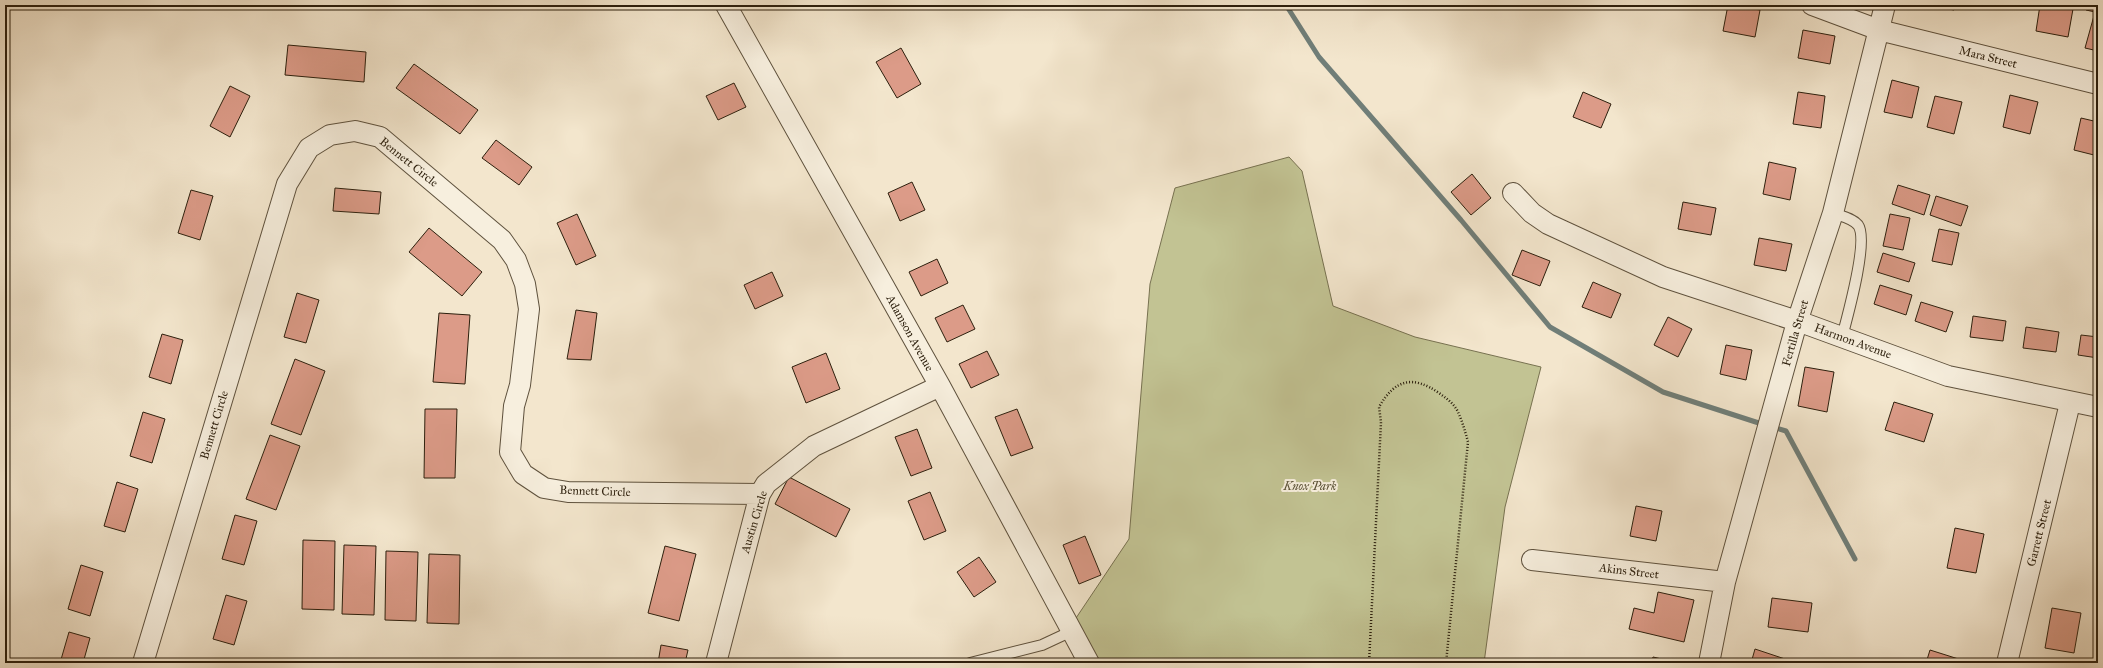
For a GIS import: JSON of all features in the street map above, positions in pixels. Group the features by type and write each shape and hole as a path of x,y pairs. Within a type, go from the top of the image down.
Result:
{"street":[{"name":"Adamson Avenue","path":"726,5 940,386 1089,663"},
{"name":"Mara Street","path":"1812,5 1879,30 2098,84"},
{"name":"Fertilla Street","path":"1709,663 1725,582 1797,322 1833,212 1885,5"},
{"name":"Bennett Circle","path":"143,663 287,184 309,148 330,135 355,132 380,137 502,240 516,260 526,284 530,309 520,385 514,406 510,452 523,474 544,488 568,492 760,494"},
{"name":"Harmon Avenue","path":"1514,193 1532,213 1548,224 1649,270 1842,337 1948,376 2070,403 2098,407"},
{"name":"Austin Circle","path":"716,663 760,494 766,484 814,446 940,386"},
{"name":"Garrett Street","path":"2007,663 2070,403"},
{"name":"Akins Street","path":"1532,560 1725,582"}],"lane":[{"path":"1833,212 1849,219 1858,226 1861,234 1857,275 1842,337"},
{"path":"970,663 1042,645 1072,632"}],"path":[{"path":"1369,663 1381,422 1379,407 1392,389 1400,383 1410,381 1423,384 1449,400 1456,410 1468,442 1446,663"}],"green space":[{"name":"Knox Park","path":"1289,157 1302,171 1333,306 1415,337 1541,367 1505,507 1484,663 1089,663 1070,627 1129,539 1150,284 1175,188"}],"building":[{"path":"1728,5 1760,10 1755,37 1723,31"},
{"path":"1926,5 1955,5 1954,10"},
{"path":"2040,5 2073,9 2068,37 2036,31"},
{"path":"2087,5 2098,5 2098,51 2085,48 2095,12 2086,10"},
{"path":"1803,30 1835,36 1830,64 1798,58"},
{"path":"288,45 366,52 364,82 285,75"},
{"path":"901,48 921,84 897,98 876,62"},
{"path":"414,64 478,110 460,134 396,88"},
{"path":"1892,80 1919,87 1912,118 1884,112"},
{"path":"734,83 746,107 718,120 706,96"},
{"path":"230,86 250,96 230,137 210,126"},
{"path":"1583,92 1611,104 1601,128 1573,117"},
{"path":"1798,92 1825,96 1821,128 1793,124"},
{"path":"2010,95 2038,102 2030,134 2003,127"},
{"path":"1935,96 1962,102 1954,134 1927,127"},
{"path":"2081,118 2098,122 2098,156 2074,150"},
{"path":"496,140 532,167 519,185 482,158"},
{"path":"1769,162 1796,168 1790,200 1763,194"},
{"path":"1472,174 1491,198 1471,215 1451,192"},
{"path":"912,182 925,210 900,221 888,193"},
{"path":"1898,185 1930,195 1924,215 1892,204"},
{"path":"335,188 381,192 379,214 333,211"},
{"path":"191,190 213,196 200,240 178,233"},
{"path":"1936,196 1968,206 1961,226 1930,215"},
{"path":"1683,202 1716,208 1711,235 1678,229"},
{"path":"577,214 596,256 576,265 557,223"},
{"path":"1890,214 1910,218 1903,250 1883,246"},
{"path":"429,228 482,272 462,296 409,252"},
{"path":"1939,229 1959,233 1952,265 1932,261"},
{"path":"1759,238 1792,244 1786,271 1754,265"},
{"path":"1522,250 1550,261 1540,286 1512,275"},
{"path":"1883,253 1915,263 1909,282 1877,272"},
{"path":"937,259 948,283 921,296 909,272"},
{"path":"772,272 783,296 755,309 744,285"},
{"path":"1593,282 1621,294 1611,318 1582,307"},
{"path":"1880,285 1912,295 1906,315 1874,304"},
{"path":"297,293 319,300 306,343 284,337"},
{"path":"1921,302 1953,312 1946,332 1915,321"},
{"path":"963,305 975,329 947,342 935,318"},
{"path":"576,310 597,313 591,360 567,359"},
{"path":"439,313 470,315 465,384 433,382"},
{"path":"1973,316 2006,321 2003,341 1970,337"},
{"path":"1668,317 1692,329 1678,357 1654,345"},
{"path":"2026,327 2059,332 2056,352 2023,348"},
{"path":"162,334 183,340 171,384 149,377"},
{"path":"2081,335 2098,337 2098,358 2078,355"},
{"path":"1726,345 1752,350 1746,380 1720,374"},
{"path":"987,351 999,375 971,388 959,364"},
{"path":"826,353 840,389 806,403 792,367"},
{"path":"295,359 325,371 301,435 271,424"},
{"path":"1805,367 1834,372 1827,412 1798,406"},
{"path":"1894,402 1933,414 1924,442 1885,430"},
{"path":"425,409 457,409 455,478 424,478"},
{"path":"1017,409 1033,448 1011,456 995,417"},
{"path":"143,412 165,419 152,463 130,456"},
{"path":"917,429 932,468 911,476 895,437"},
{"path":"270,435 300,446 276,510 246,499"},
{"path":"789,477 850,509 836,537 775,504"},
{"path":"117,482 138,489 125,532 104,526"},
{"path":"930,492 946,531 924,540 908,501"},
{"path":"1636,506 1662,511 1656,541 1630,536"},
{"path":"235,515 257,521 244,565 222,559"},
{"path":"1955,528 1984,534 1976,573 1947,568"},
{"path":"1085,536 1101,575 1079,584 1063,545"},
{"path":"303,540 335,541 334,610 302,609"},
{"path":"344,545 376,546 374,615 342,614"},
{"path":"665,546 696,554 679,621 648,613"},
{"path":"386,551 418,552 416,621 385,620"},
{"path":"429,554 460,555 459,624 427,623"},
{"path":"979,557 996,582 974,597 957,572"},
{"path":"81,565 103,572 90,616 68,609"},
{"path":"1658,592 1694,600 1684,642 1629,629 1634,608 1654,613"},
{"path":"226,595 247,601 234,645 213,639"},
{"path":"1772,598 1812,603 1808,632 1768,627"},
{"path":"2052,608 2081,613 2074,653 2045,648"},
{"path":"69,632 90,638 83,663 60,663"},
{"path":"661,645 688,650 685,663 658,663"},
{"path":"1755,649 1794,662 1794,663 1751,663"},
{"path":"1930,650 1968,662 1968,663 1926,663"},
{"path":"1653,657 1679,663 1651,663"}],"waterway":[{"path":"1286,5 1319,57 1461,220 1550,327 1663,392 1765,425"},
{"path":"1773,427 1786,431 1855,559"}]}
